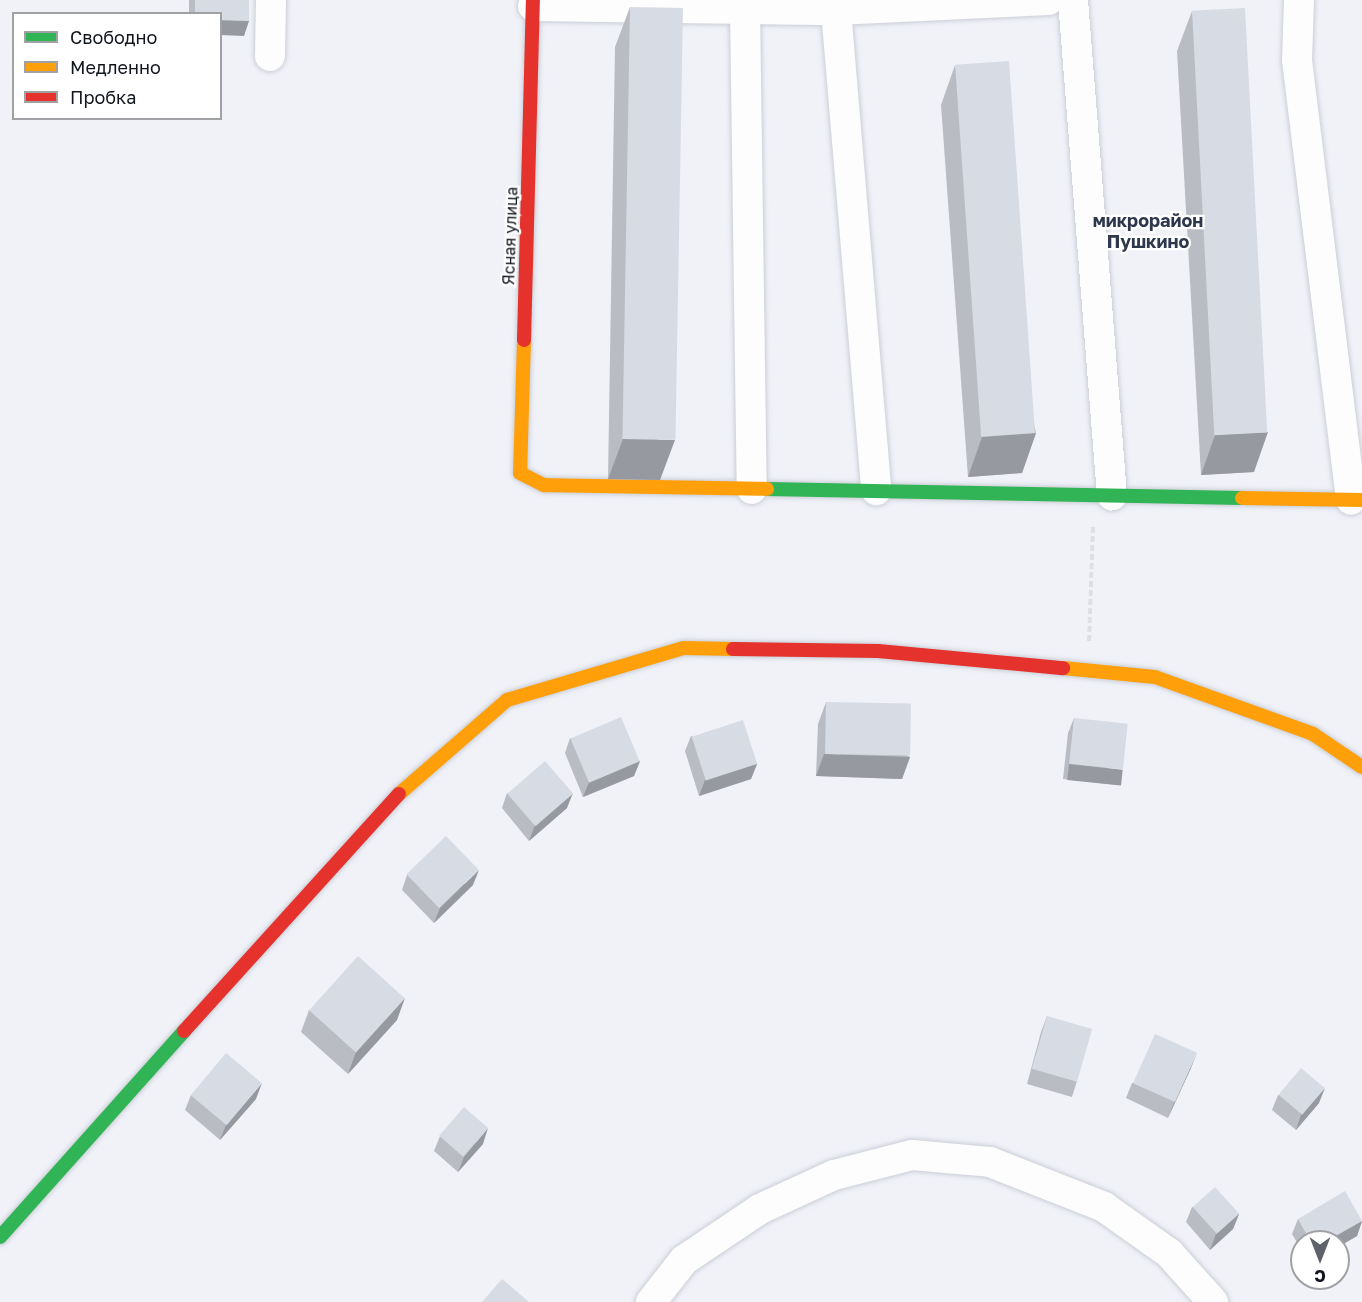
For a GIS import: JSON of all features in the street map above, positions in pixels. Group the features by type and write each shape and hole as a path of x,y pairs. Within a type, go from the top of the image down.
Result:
{"street":[{"path":"270,0 270,56"},
{"path":"533,3 745,8 779,4 836,10 1049,0"},
{"path":"1073,0 1103,495"},
{"path":"745,8 752,489 1356,500 1297,60 1299,0"},
{"name":"Ясная улица","path":"533,3 520,473 544,485 752,489"},
{"path":"836,10 876,490"},
{"path":"0,1237 376,814 507,700 684,648 878,651 1155,677 1313,734 1362,767"},
{"path":"651,1302 684,1260 760,1209 834,1175 912,1155 990,1162 1104,1207 1169,1253 1213,1302"}],"path":[{"path":"1088,671 1103,495"}],"building":[{"path":"195,0 249,0 249,21 222,20 222,12 195,12"},
{"path":"630,7 683,8 675,440 622,439"},
{"path":"1245,8 1267,432 1214,435 1192,11"},
{"path":"1009,61 1035,433 981,437 955,65"},
{"path":"826,702 911,703 910,755 825,754"},
{"path":"621,717 640,761 589,783 570,738"},
{"path":"1074,718 1128,724 1123,769 1069,764"},
{"path":"743,720 757,764 706,780 692,737"},
{"path":"545,761 573,793 535,826 507,794"},
{"path":"446,836 479,870 439,908 406,874"},
{"path":"358,956 405,998 356,1052 309,1010"},
{"path":"1047,1016 1092,1029 1077,1082 1032,1069"},
{"path":"1155,1034 1197,1053 1175,1102 1133,1083"},
{"path":"226,1053 262,1083 227,1125 191,1095"},
{"path":"1301,1068 1325,1088 1302,1115 1279,1095"},
{"path":"464,1107 488,1128 463,1157 439,1136"},
{"path":"1215,1187 1239,1214 1217,1234 1193,1207"},
{"path":"1345,1191 1362,1221 1346,1230 1304,1230 1298,1219"},
{"path":"502,1279 529,1302 482,1302"}],"traffic: fast":[{"path":"767,489 1242,498"},
{"path":"0,1237 184,1031"}],"traffic: slow":[{"path":"524,340 520,473 544,485 767,489"},
{"path":"1242,498 1362,500"},
{"path":"399,794 507,700 684,648 733,649"},
{"path":"1063,668 1155,677 1313,734 1362,767"}],"traffic: jam":[{"path":"524,340 533,0"},
{"path":"733,649 878,651 1063,668"},
{"path":"184,1031 399,794"}],"district":[{"name":"микрорайон Пушкино","path":"1148,231"}]}
